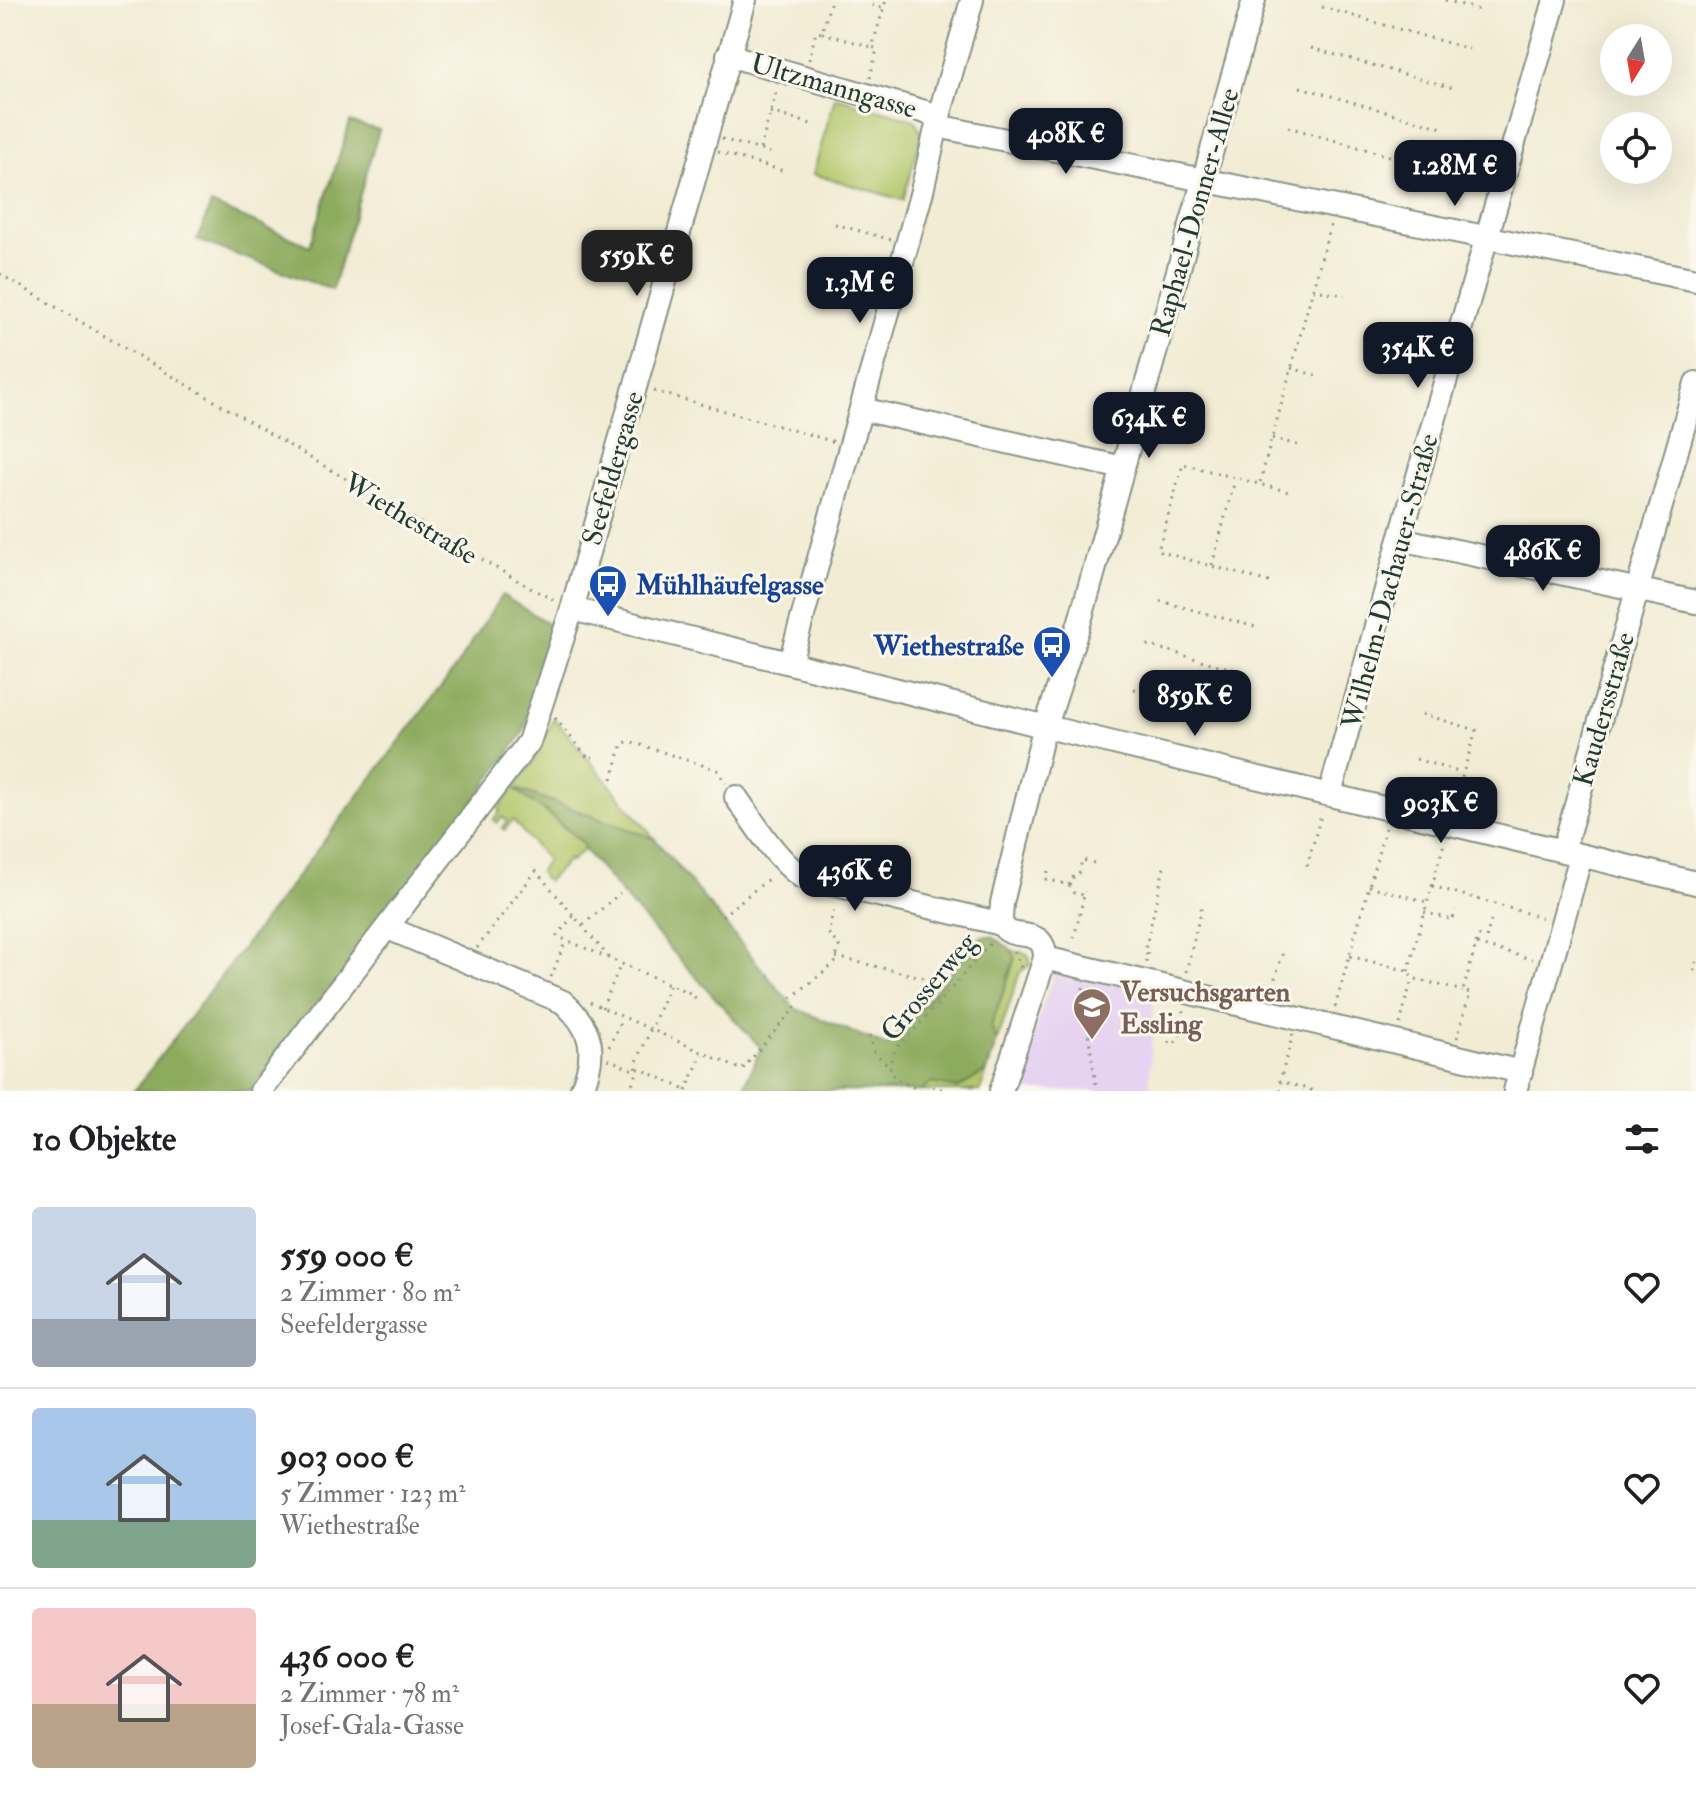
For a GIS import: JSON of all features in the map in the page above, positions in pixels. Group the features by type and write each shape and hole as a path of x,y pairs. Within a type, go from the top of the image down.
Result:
{"street":[{"name":"Seefeldergasse","path":"261,1091 529,742 572,609 745,0"},
{"path":"790,662 972,0"},
{"name":"Raphael-Donner-Allee","path":"999,930 1002,903 1041,741 1080,621 1254,0"},
{"name":"Wilhelm-Dachauer-Straße","path":"1329,794 1555,0"},
{"name":"Ultzmanngasse","path":"728,55 938,121 1336,208 1696,280"},
{"name":"Kaudersstraße","path":"1518,1082 1562,923 1572,854 1638,589 1696,383"},
{"path":"861,409 1123,468"},
{"path":"1400,539 1696,602"},
{"path":"572,609 1696,883"},
{"path":"736,797 787,864 802,877 1040,940 1045,948 1045,958 1001,1091"},
{"path":"388,928 563,1002 577,1014 587,1031 591,1049 590,1071 581,1091"},
{"path":"1045,958 1452,1055 1518,1082"}],"path":[{"path":"822,33 831,0"},
{"path":"872,47 886,0"},
{"path":"1445,0 1480,10"},
{"path":"872,5 883,8"},
{"path":"1322,7 1469,49"},
{"path":"807,68 816,32 872,47 877,49 868,86"},
{"path":"1311,48 1457,89"},
{"path":"760,149 779,81"},
{"path":"1300,87 1446,129"},
{"path":"770,112 811,124"},
{"path":"1288,127 1435,169"},
{"path":"705,141 771,153"},
{"path":"705,141 784,171"},
{"path":"1259,484 1336,208"},
{"path":"835,224 907,244"},
{"name":"Wiethestraße","path":"0,274 532,589 572,609"},
{"path":"1313,290 1345,295"},
{"path":"1291,368 1321,377"},
{"path":"636,386 850,446"},
{"path":"1272,438 1301,446"},
{"path":"1269,582 1158,551 1183,464 1293,493"},
{"path":"1212,565 1236,479"},
{"path":"1160,601 1256,627"},
{"path":"1147,645 1243,672"},
{"path":"1134,689 1232,715"},
{"path":"1395,1042 1412,978 1408,971 1476,730 1422,714"},
{"path":"553,715 588,758 593,757"},
{"path":"612,779 622,744 629,741 717,770 736,797"},
{"path":"1416,759 1463,773"},
{"path":"1307,866 1329,794"},
{"path":"1329,1026 1391,809"},
{"path":"1069,885 1079,873 1082,860 1094,863"},
{"path":"1148,950 1145,951 1165,863"},
{"path":"722,916 787,864"},
{"path":"466,962 536,871 611,960"},
{"path":"1048,871 1046,879 1069,885 1074,893 1085,893 1074,938"},
{"path":"791,998 835,963 839,946 828,933 839,886"},
{"path":"1369,886 1427,902"},
{"path":"1432,886 1562,923"},
{"path":"582,926 620,893"},
{"path":"1169,1043 1180,1036 1184,992 1203,902"},
{"path":"1424,912 1453,920 1455,910"},
{"path":"573,916 557,936 692,994 698,1001"},
{"path":"1463,991 1479,936 1486,938 1491,921"},
{"name":"Grosserweg","path":"949,1091 934,1087 923,1091 893,1077 890,1067 892,1057 897,1047 999,930"},
{"path":"548,984 566,940"},
{"path":"1476,944 1551,964"},
{"path":"1013,949 1023,973"},
{"path":"1265,1011 1283,952"},
{"path":"1349,956 1408,971"},
{"path":"836,957 938,981"},
{"path":"1694,971 1696,962"},
{"path":"602,1008 621,964"},
{"path":"1082,967 1084,1007 1097,1091"},
{"path":"1412,978 1470,993 1452,1055"},
{"path":"629,1091 637,1073 636,1064 670,984"},
{"path":"590,1003 742,1070 797,1005"},
{"path":"622,1018 604,1057 631,1069 686,1090 703,1053"},
{"path":"1279,1091 1298,1019"},
{"path":"870,1035 874,1052 890,1067"},
{"path":"1281,1082 1314,1091"}],"shaded area":[{"name":"Versuchsgarten Essling","path":"1056,968 1154,992 1149,1091 1015,1091"}],"green space":[{"path":"835,97 915,120 922,134 903,200 813,174"},
{"path":"350,122 379,130 332,290 197,240 211,204 310,246"},
{"path":"502,595 554,627 523,733 433,858 250,1091 134,1091 456,667"},
{"path":"554,718 655,839 517,789 583,843 584,849 571,861 569,859 547,882 539,872 547,860 513,820 504,830 502,828 507,821 502,817 497,823 493,820 532,764"},
{"path":"514,788 655,839 794,1008 887,1046 982,936 992,936 1008,947 1015,958 991,1026 997,1041 987,1071 958,1088 931,1083 921,1091 742,1091 761,1048 653,930 584,849 583,843"},
{"path":"1012,951 1027,954 1031,964 1020,972 997,1041 991,1026 1015,959"},
{"path":"987,1071 980,1091 921,1091 931,1083 958,1088"}],"place":[{"name":"Mühlhäufelgasse","path":"608,618"},
{"name":"Wiethestraße","path":"1052,679"},
{"name":"Versuchsgarten Essling","path":"1092,1041"}]}
